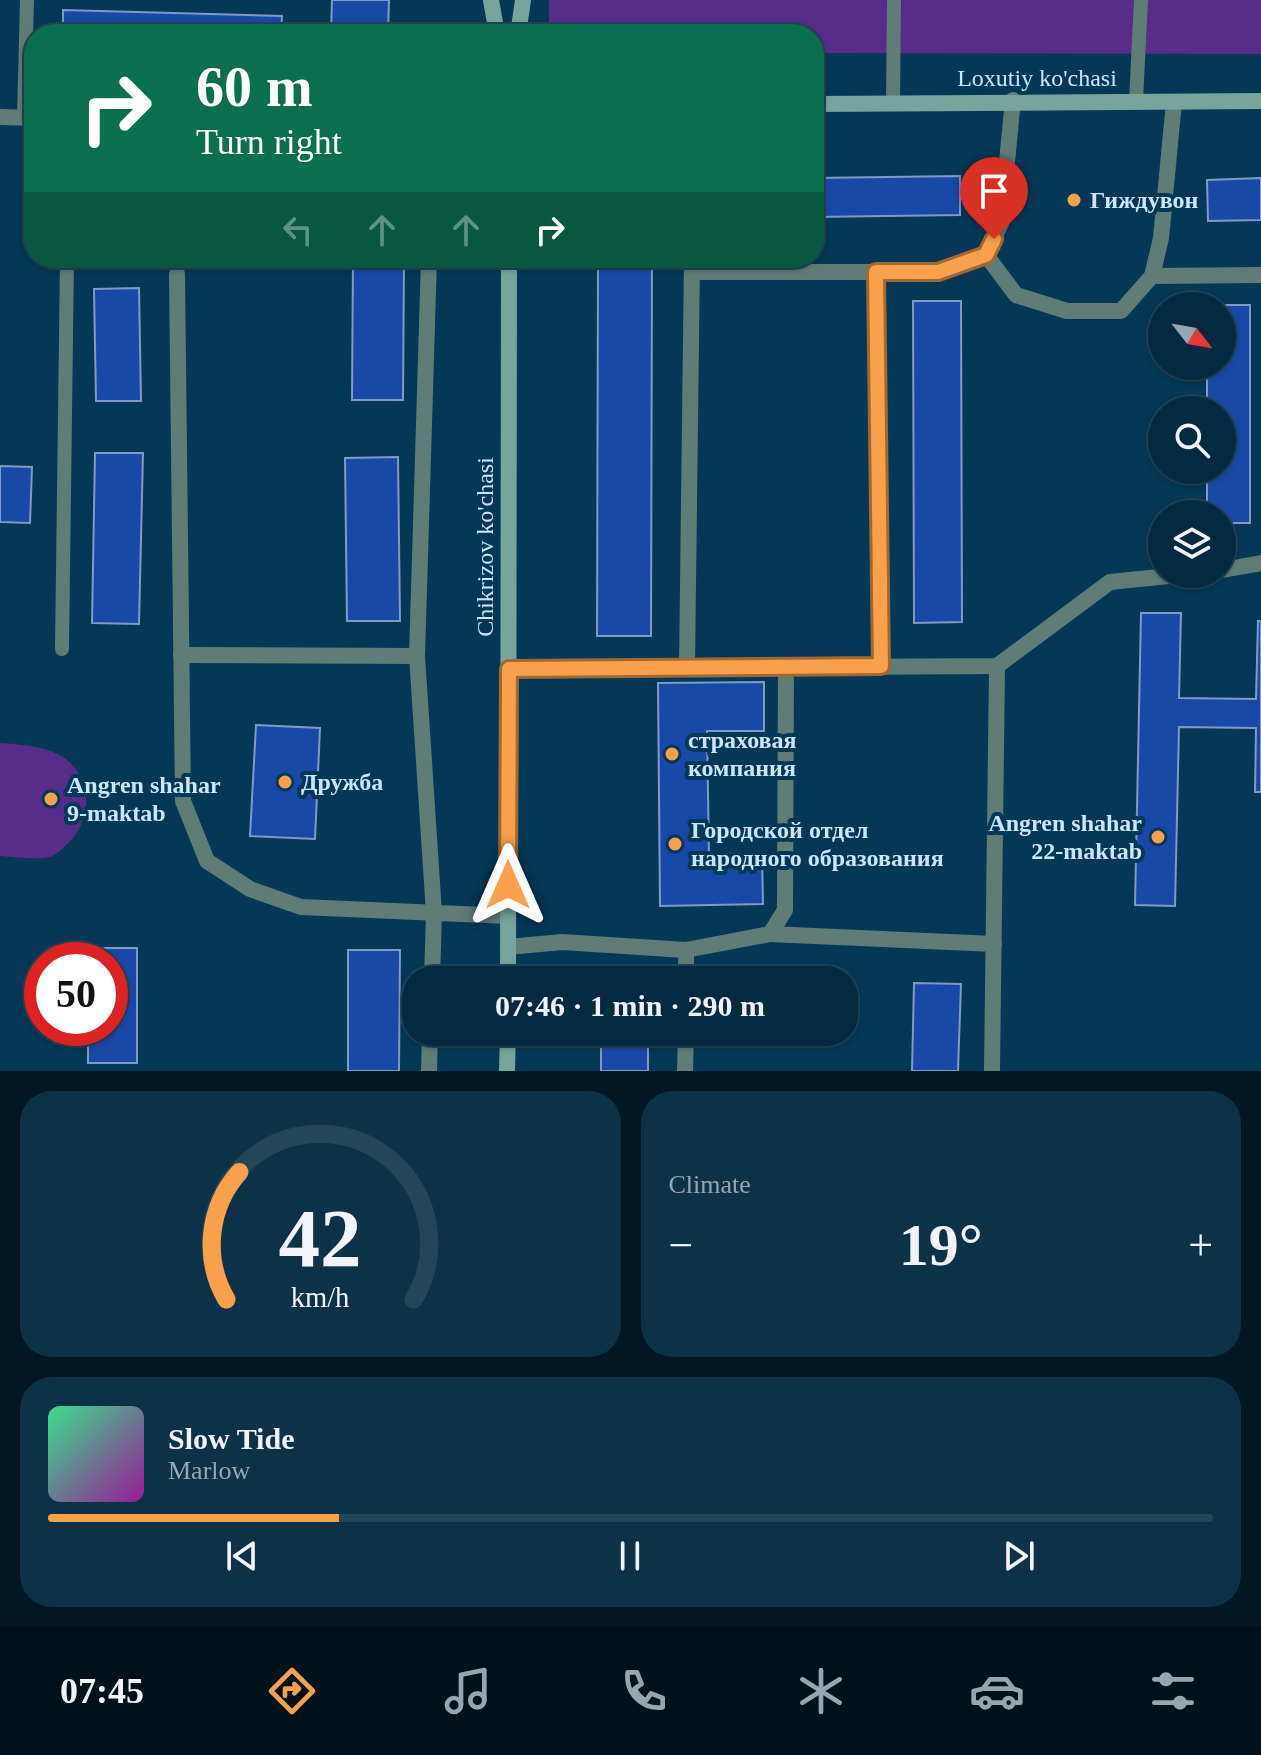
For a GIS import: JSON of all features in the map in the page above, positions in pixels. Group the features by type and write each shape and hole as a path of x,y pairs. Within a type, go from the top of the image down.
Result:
{"main road":[{"path":"491,0 495,24"},
{"path":"519,24 523,0"},
{"name":"Loxutiy ko'chasi","path":"824,104 1013,100 1261,101"},
{"name":"Chikrizov ko'chasi","path":"508,966 509,268"},
{"path":"507,1071 508,1046"}],"street":[{"path":"771,268 938,272 986,255 1001,223 1013,100"},
{"path":"986,255 1016,295 1067,311 1121,311 1152,276 1161,238 1174,102"},
{"path":"0,117 24,118"},
{"path":"429,268 417,656 434,913 432,966"},
{"path":"687,667 692,268"},
{"path":"876,272 881,666"},
{"path":"177,274 183,801 207,861 250,889 301,907 508,916"},
{"path":"1152,276 1261,275"},
{"path":"1236,567 1261,563"},
{"path":"509,669 997,666 1110,582 1148,578"},
{"path":"181,655 417,656"},
{"path":"770,934 785,910 786,665"},
{"path":"992,1071 997,666"},
{"path":"508,947 562,942 686,950 770,934 994,944"},
{"path":"686,950 686,966"},
{"path":"429,1071 430,1046"},
{"path":"685,1071 686,1046"}],"lane":[{"path":"27,0 27,24"},
{"path":"893,104 894,0"},
{"path":"1136,101 1141,0"},
{"path":"62,649 67,268"}],"shaded area":[{"path":"549,0 1261,0 1261,54 824,53 824,24 549,24"},
{"path":"0,743 31,746 55,753 80,775 86,800 81,825 60,851 52,856 0,856"}],"building":[{"path":"332,0 389,0 388,24 331,24"},
{"path":"63,10 282,16 282,24 63,24"},
{"path":"960,176 960,215 824,217 824,178"},
{"path":"1261,178 1261,220 1208,221 1207,180"},
{"path":"353,268 404,268 403,400 352,400"},
{"path":"598,268 652,268 651,636 597,636"},
{"path":"139,288 141,401 96,401 94,289"},
{"path":"913,301 961,301 962,622 914,623"},
{"path":"1236,305 1250,305 1250,523 1236,523 1236,500 1207,500 1207,484 1236,484 1236,396 1207,396 1207,380 1236,380"},
{"path":"95,453 143,453 139,624 92,623"},
{"path":"398,457 400,621 347,621 345,458"},
{"path":"0,466 32,467 30,523 0,522"},
{"path":"1141,613 1181,613 1179,698 1256,699 1258,621 1261,621 1261,792 1255,792 1256,728 1179,727 1175,906 1135,905"},
{"path":"764,682 764,731 707,731 709,854 762,853 763,904 660,906 658,683"},
{"name":"Дружба","path":"256,725 320,728 315,839 250,836"},
{"path":"128,948 137,948 137,1063 88,1063 88,1046 128,1046"},
{"path":"348,950 400,950 399,1071 348,1071"},
{"path":"914,983 961,984 958,1071 912,1071"},
{"path":"601,1046 648,1046 648,1071 601,1071"}],"place":[{"name":"Гиждувон","path":"1074,200"},
{"name":"страховая компания","path":"672,754"},
{"name":"Дружба","path":"285,782"},
{"name":"Angren shahar 9-maktab","path":"51,799"},
{"name":"Angren shahar 22-maktab","path":"1158,837"},
{"name":"Городской отдел народного образования","path":"675,844"}],"route":[{"path":"508,885 509,669 881,666 876,272 938,272 986,255 994,239"}]}
